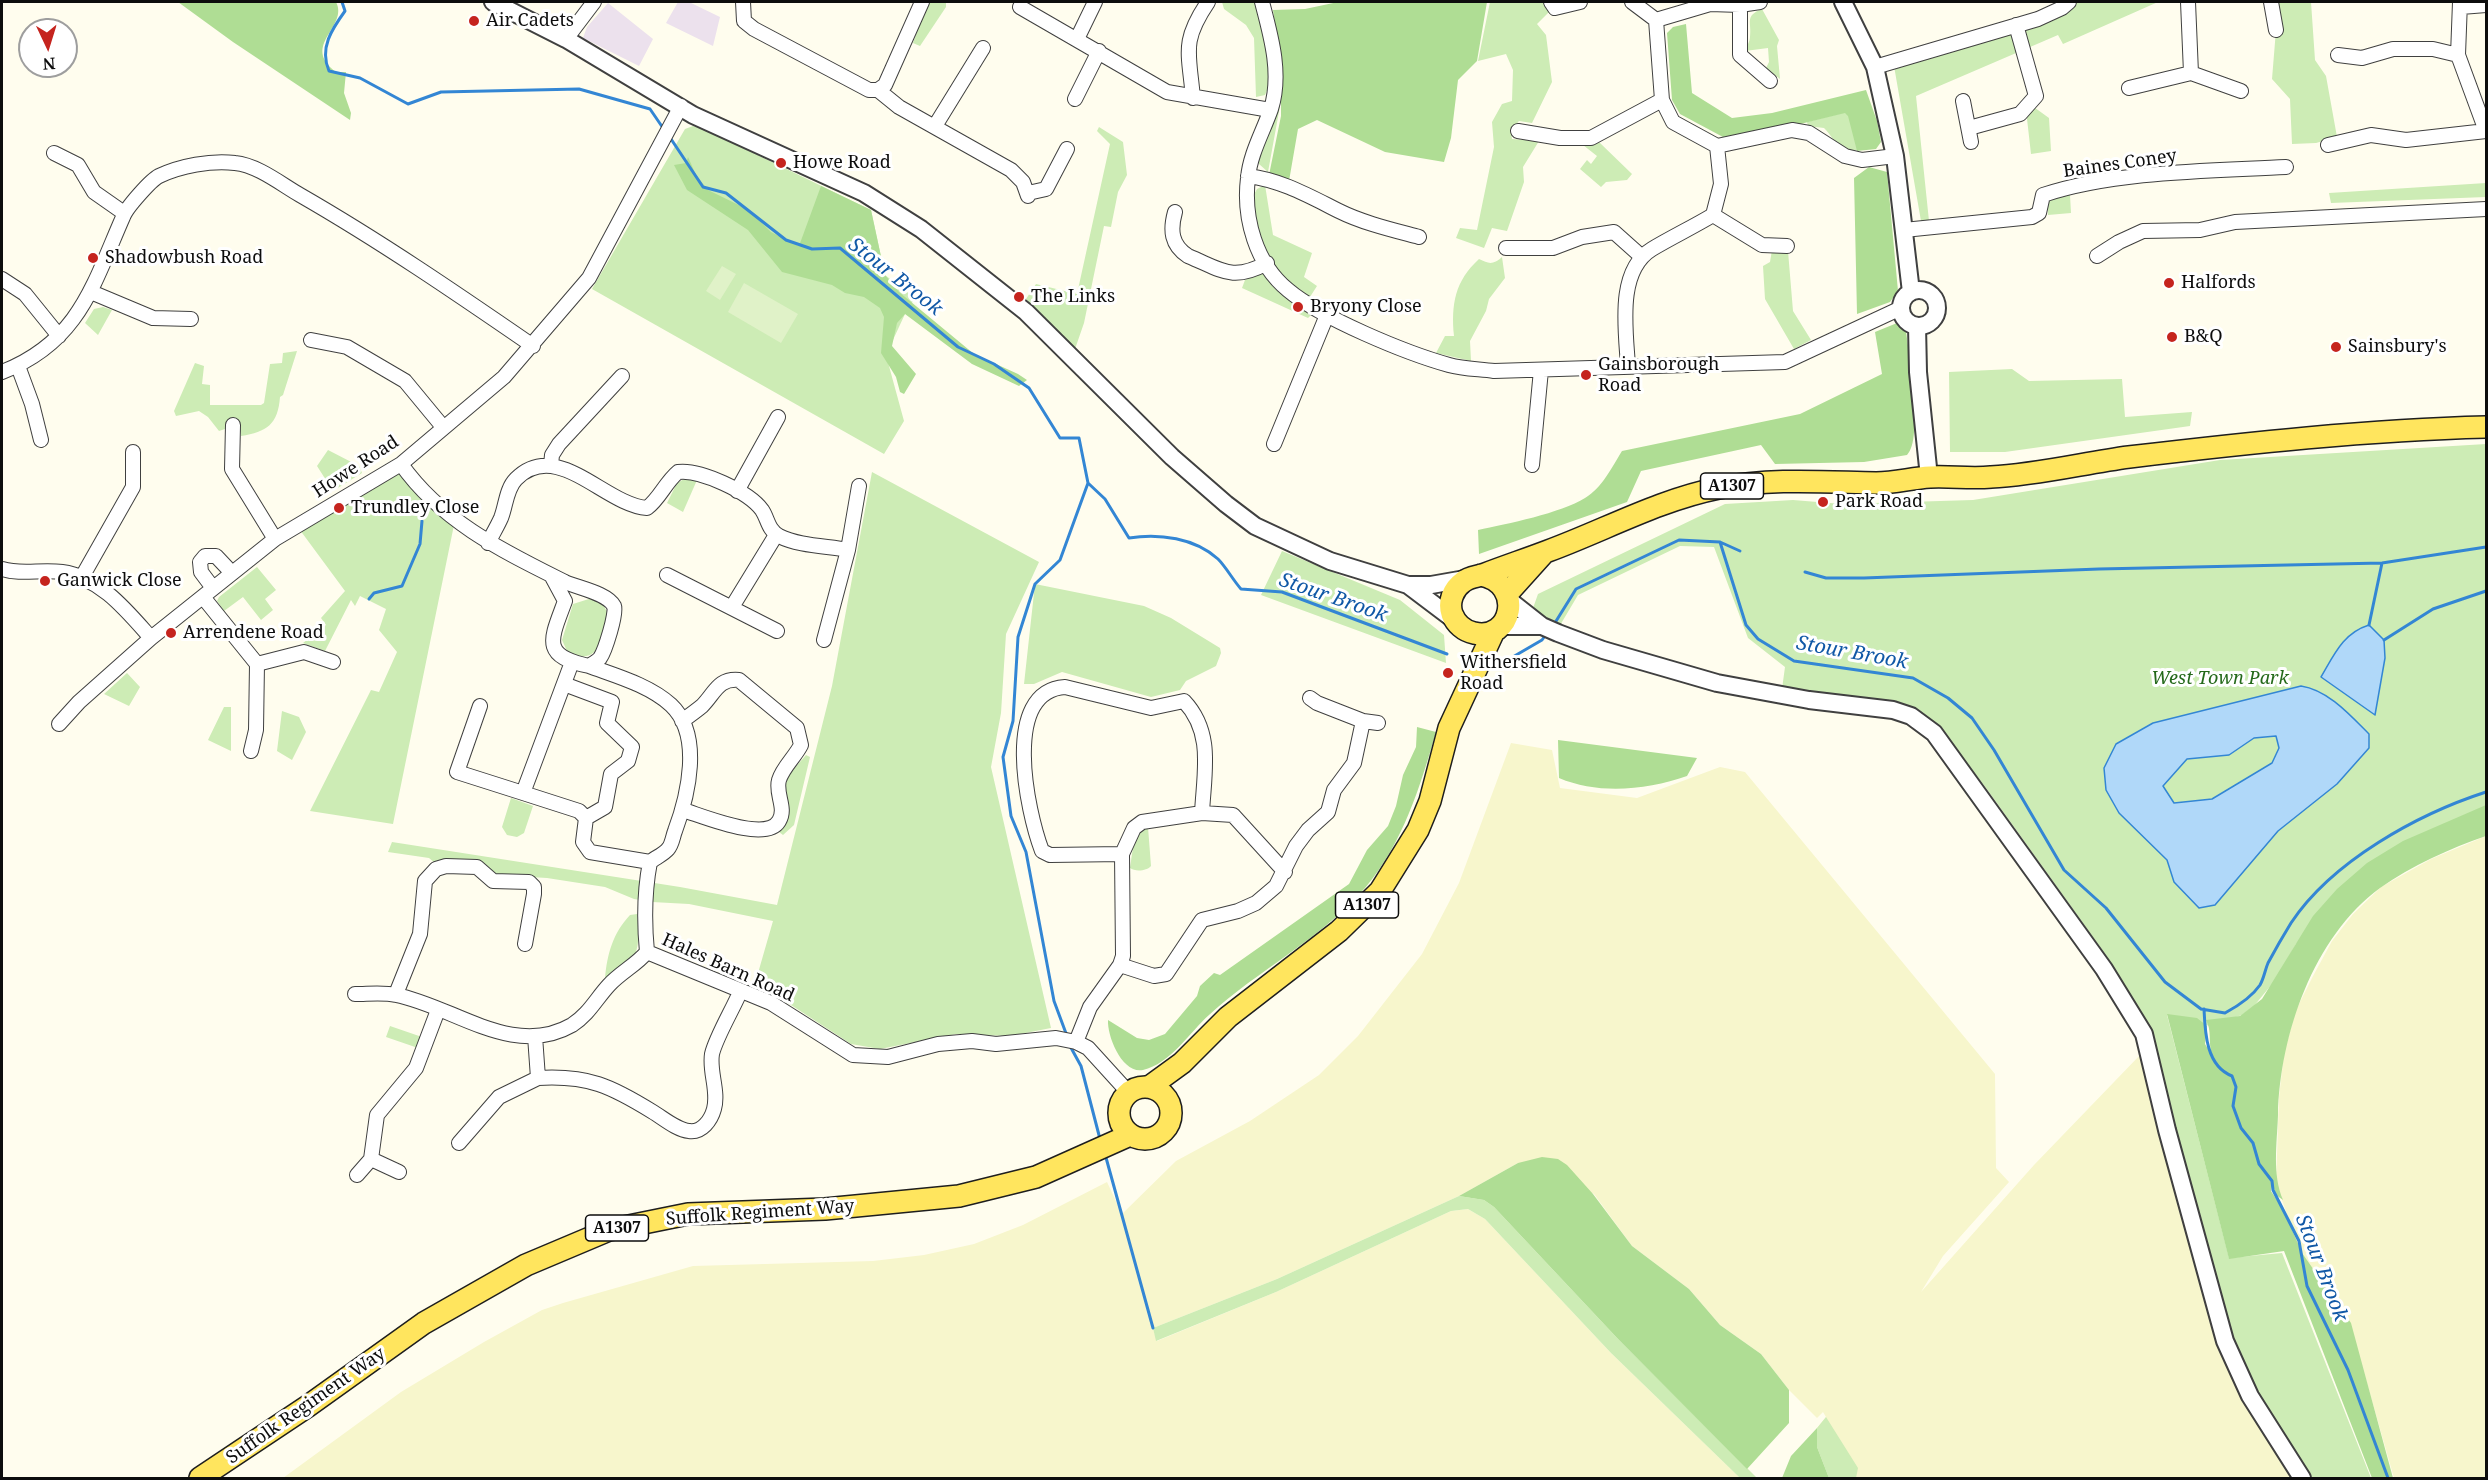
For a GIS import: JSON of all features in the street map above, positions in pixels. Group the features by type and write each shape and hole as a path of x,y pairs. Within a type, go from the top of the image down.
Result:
{"main road":[{"name":"A1307","path":"1473,577 1545,552 1663,504 1718,489 1772,482 1900,482 1929,477 1994,477 2148,455 2361,432 2487,427"},
{"name":"A1307","path":"1497,628 1509,610 1508,597 1523,573 1545,552"},
{"path":"1467,685 1468,650 1451,607 1451,599 1459,585 1473,577 1497,581 1508,597"},
{"path":"1460,625 1478,634 1497,628"},
{"path":"1467,685 1497,628"},
{"name":"A1307","path":"1182,1063 1228,1017 1339,931 1380,891 1418,830 1430,801 1449,728 1467,685"},
{"path":"1182,1063 1170,1102 1171,1114 1163,1132 1148,1138 1125,1126 1121,1100 1128,1092 1149,1087 1182,1063"},
{"path":"1149,1087 1162,1092 1170,1102"},
{"name":"Suffolk Regiment Way","path":"200,1479 308,1406 424,1323 526,1265 609,1230 688,1214 825,1209 959,1196 1036,1177 1100,1145 1125,1126"}],"street":[{"path":"493,2 566,39 693,115 864,194 921,229 1026,312 1173,458 1226,504 1255,525 1330,561 1408,585 1431,585 1473,577"},
{"path":"566,39 594,2"},
{"path":"743,2 744,21 754,29 861,88 878,90 899,107 1011,170 1023,182 1028,194 1046,189 1067,148"},
{"path":"878,90 885,85 892,72 922,2"},
{"path":"1077,39 1095,2"},
{"path":"1551,2 1555,8 1580,2"},
{"path":"1632,2 1656,20 1662,100 1673,122 1717,146 1792,130 1809,133 1845,156 1862,160 1895,156"},
{"path":"1656,20 1710,3 1740,5 1760,2"},
{"path":"1843,2 1875,67 1895,156 1911,292"},
{"path":"1875,67 2016,25 2054,12 2069,2"},
{"path":"2188,2 2191,73"},
{"path":"2271,2 2276,30"},
{"path":"1193,98 1188,41 1194,23 1211,4"},
{"path":"2328,145 2372,135 2406,140 2486,131 2458,55 2460,4 2487,5"},
{"path":"1263,5 1277,81 1248,176 1246,200 1249,224 1256,244 1287,290 1327,315 1450,365 1494,371 1785,362 1900,308"},
{"path":"1740,5 1740,55 1770,81"},
{"path":"1020,7 1099,51 1152,86 1193,98 1270,110"},
{"path":"1963,101 1970,135 2020,114 2036,96 2016,25"},
{"path":"935,126 983,48"},
{"path":"2338,55 2362,58 2393,49 2423,49 2458,55"},
{"path":"1075,99 1099,51"},
{"path":"2128,88 2191,73 2241,91"},
{"path":"1518,131 1560,138 1591,138 1662,100"},
{"name":"Howe Road","path":"59,724 79,702 151,638 275,538 400,464 504,377 533,346 589,278 681,106"},
{"path":"1628,366 1624,296 1642,257 1713,215 1721,184 1717,146"},
{"path":"54,153 78,165 94,192 124,213"},
{"path":"2,372 18,366 59,336 77,318 91,292 124,213 158,177 201,164 236,163 260,172 345,220 533,346"},
{"name":"Baines Coney","path":"1904,230 2032,218 2039,213 2043,195 2070,186 2202,171 2286,167"},
{"path":"1248,176 1266,178 1318,199 1340,212 1419,237"},
{"path":"2097,256 2143,231 2200,230 2235,222 2487,209"},
{"path":"1175,212 1171,227 1172,237 1181,252 1188,256 1237,275 1267,263"},
{"path":"1713,215 1762,245 1786,246"},
{"path":"1506,248 1554,248 1582,237 1614,232 1642,257"},
{"path":"2,279 25,294 59,336"},
{"path":"1924,291 1936,304 1936,313 1930,322 1917,326 1905,321 1900,308 1904,297 1911,292 1924,291"},
{"path":"91,292 153,318 191,319"},
{"path":"1274,444 1327,315"},
{"path":"1917,326 1918,372 1929,477"},
{"path":"311,340 347,348 405,381 443,427"},
{"path":"18,366 32,404 41,440"},
{"path":"1532,465 1541,370"},
{"path":"551,465 552,455 559,444 622,376"},
{"path":"736,491 778,417"},
{"path":"233,424 232,469 275,538"},
{"path":"82,577 133,487 134,452"},
{"path":"400,464 418,488 454,520 488,543 578,588 606,598 614,606 615,615 600,658 589,666"},
{"path":"488,543 516,479 538,466 551,465 569,471 634,507 647,508 657,500 668,481 678,472 706,476 754,501 763,511 776,535 788,540 848,550"},
{"path":"824,640 848,550 859,486"},
{"path":"732,607 776,535"},
{"path":"232,573 216,556 206,556 200,562 208,592 257,664 256,730 251,751"},
{"path":"3,572 63,572 82,577 121,605 151,638"},
{"path":"551,575 565,601"},
{"path":"667,575 777,631"},
{"path":"1408,585 1460,625"},
{"path":"578,588 565,601 552,639 558,655 658,696 672,706 682,721 690,748 683,810 669,849 650,862 590,852 583,842 586,818"},
{"path":"1508,597 1549,629 1603,650 1717,682 1809,700 1893,710 1911,716 1934,733 2104,969 2144,1034 2167,1130 2225,1341 2250,1396 2302,1479"},
{"path":"1497,628 1549,629"},
{"path":"257,664 304,652 333,662"},
{"path":"523,793 572,662"},
{"path":"682,721 701,706 719,684 729,679 739,680 796,728 801,745 779,780 778,794 782,809 779,821 772,828 758,832 683,810"},
{"path":"564,684 612,702 607,723 632,747 628,760 611,774 605,807 586,818"},
{"path":"1122,854 1050,855 1042,851 1034,826 1022,763 1032,705 1040,695 1053,688 1065,687 1151,708 1184,701 1196,713 1206,744 1202,813"},
{"path":"1310,698 1317,703 1363,721 1378,723"},
{"path":"480,706 457,772 579,812 586,818"},
{"path":"1120,965 1154,976 1166,974 1202,920 1238,911 1256,903 1276,886 1296,846 1308,830 1328,812 1334,790 1354,763 1363,721"},
{"path":"1128,1092 1088,1048 1075,1041 1090,1007 1120,965 1124,942 1120,879 1122,854 1134,828 1142,822 1202,813 1233,815 1285,872"},
{"path":"647,952 643,913 650,862"},
{"path":"396,994 420,934 425,881 436,869 446,866 477,867 493,881 529,882 534,887 534,894 525,944"},
{"name":"Hales Barn Road","path":"355,994 396,994 496,1031 535,1036 557,1031 582,1017 593,1007 610,984 628,971 647,952 771,1003 853,1055 888,1057 938,1044 972,1041 996,1044 1056,1038 1075,1041"},
{"path":"459,1143 500,1097 538,1078 562,1077 603,1084 675,1125 689,1131 700,1130 709,1122 715,1108 714,1049 740,992"},
{"path":"357,1175 371,1159 377,1115 416,1068 438,1010"},
{"path":"535,1036 538,1078"},
{"path":"371,1159 399,1172"}],"shaded area":[{"path":"678,2 689,2 720,17 713,46 666,23"},
{"path":"608,3 653,39 639,66 583,38 587,27"}],"green space":[{"path":"178,2 336,2 338,11 336,20 327,36 323,53 326,62 336,72 346,72 344,93 351,113 350,120 233,42"},
{"path":"927,2 946,2 946,7 920,46 913,43"},
{"path":"1222,2 1255,2 1270,61 1269,85 1265,95 1256,97 1254,38 1246,25 1224,9"},
{"path":"1338,2 1487,2 1477,61 1458,80 1451,138 1444,162 1385,152 1317,120 1298,129 1289,181 1269,175 1281,116 1281,66 1273,10 1305,9"},
{"path":"1490,2 1544,2 1549,12 1537,24 1546,35 1552,82 1532,123 1519,121 1511,130 1512,139 1539,141 1523,167 1524,182 1507,231 1492,228 1484,248 1456,238 1460,228 1477,230 1494,147 1492,122 1502,104 1512,101 1513,70 1506,54 1478,61"},
{"path":"2075,2 2158,2 2063,44 2058,35 1916,96 1929,221 1921,221 1894,66 2040,24 2056,18"},
{"path":"2271,2 2311,2 2315,60 2326,76 2337,137 2316,143 2292,144 2290,99 2272,79 2276,30"},
{"path":"1762,9 1779,40 1777,46 1780,79 1766,68 1769,62 1768,48 1745,51 1750,39 1751,17"},
{"path":"1686,24 1692,93 1732,118 1772,113 1866,90 1877,121 1881,142 1876,149 1857,151 1848,116 1845,113 1788,127 1723,137 1680,114 1672,100 1667,33 1673,27"},
{"path":"2031,105 2049,118 2051,151 2031,154 2026,110"},
{"path":"1278,106 1280,106 1268,172 1259,164 1259,154"},
{"path":"1850,111 1860,150 1841,148 1824,128 1808,126 1807,122"},
{"path":"693,126 704,129 871,210 885,275 915,298 886,355 904,421 884,454 592,289 685,129"},
{"path":"1099,127 1123,142 1127,175 1118,192 1111,227 1104,226 1084,323 1075,349 1026,299 1036,284 1077,294 1110,144 1097,131"},
{"path":"1585,142 1599,142 1632,174 1627,180 1606,182 1601,187 1580,169 1587,160 1591,164 1597,156 1583,145"},
{"path":"688,157 696,175 708,190 749,210 771,232 799,246 821,186 871,210 885,275 899,292 974,354 1027,380 1019,386 972,364 905,314 897,323 892,346 916,374 904,394 900,392 896,377 881,353 884,317 880,308 864,297 845,293 832,285 782,272 748,230 687,190 674,165 686,163"},
{"path":"1869,167 1887,172 1898,291 1890,302 1857,314 1854,178"},
{"path":"2486,183 2486,197 2331,203 2329,193"},
{"path":"1265,185 1273,235 1312,253 1304,277 1317,286 1308,300 1272,266 1259,239 1253,196 1257,189"},
{"path":"2065,193 2070,195 2071,213 2048,215 2047,199"},
{"path":"1772,250 1788,251 1793,311 1811,340 1794,349 1765,299 1763,266 1770,262"},
{"path":"1502,257 1505,278 1489,299 1486,311 1470,341 1471,361 1436,353 1445,336 1454,336 1453,314 1456,294 1471,267 1479,259 1491,263"},
{"path":"722,266 736,274 720,300 706,291"},
{"path":"1259,273 1266,273 1311,315 1308,318 1242,288 1245,280"},
{"path":"744,283 798,314 781,343 728,312"},
{"path":"103,307 112,310 98,335 85,323 94,309"},
{"path":"1902,321 1905,324 1909,352 1915,413 1912,446 1907,455 1864,462 1775,464 1761,445 1641,471 1627,502 1479,554 1478,530 1548,513 1585,498 1602,483 1622,451 1800,414 1882,374 1875,332"},
{"path":"297,351 283,395 280,397 277,414 270,425 264,429 241,436 238,421 227,421 225,429 219,431 208,417 199,411 176,416 174,411 195,363 204,366 202,384 210,385 210,405 261,405 264,403 270,364 282,363 283,353"},
{"path":"2012,369 2029,381 2122,379 2125,417 2192,412 2190,426 2005,452 1950,452 1949,372"},
{"name":"West Town Park","path":"2486,444 2486,806 2296,944 2276,979 2254,1006 2242,1015 2210,1026 2167,1015 2229,1258 2282,1253 2371,1478 2299,1478 2231,1356 2144,1034 2108,958 1986,788 1937,725 1920,712 1901,706 1782,689 1785,667 1748,638 1714,547 1680,546 1578,595 1559,627 1532,611 1538,594 1725,504 1793,500 1842,504 1973,500 2220,460"},
{"path":"328,450 359,466 362,473 333,491 317,466"},
{"path":"401,464 455,520 393,824 310,811 371,690 379,692 397,652 379,630 386,609 360,596 355,606 351,600 325,651 303,643 326,625 321,618 345,591 297,526"},
{"path":"872,472 1039,562 1006,634 1001,713 991,767 1051,1028 1010,1036 956,1034 880,1049 851,1044 791,1005 754,987 773,921 689,904 634,899 605,887 547,878 496,875 435,863 429,858 388,852 392,842 680,887 777,905 832,686"},
{"path":"686,478 697,480 683,512 667,503 677,483"},
{"path":"1282,551 1400,600 1444,635 1446,663 1261,595"},
{"path":"257,567 276,590 265,599 273,610 261,620 243,597 224,611 217,601 219,597"},
{"path":"1035,584 1144,606 1171,618 1220,648 1221,653 1216,666 1186,681 1180,690 1151,697 1062,672 1034,684 1024,684"},
{"path":"592,598 603,604 608,614 604,632 592,654 578,656 567,651 562,640 573,604"},
{"path":"127,673 140,687 129,706 104,694"},
{"path":"224,707 231,707 231,751 208,740"},
{"path":"282,711 299,717 306,732 292,760 277,751"},
{"path":"1417,727 1436,732 1424,773 1400,833 1378,871 1365,888 1329,923 1209,1015 1179,1047 1162,1061 1153,1067 1135,1070 1122,1060 1113,1044 1108,1020 1137,1038 1149,1040 1165,1034 1197,996 1200,986 1214,973 1220,975 1349,884 1367,850 1388,826 1396,806 1403,775 1416,747"},
{"path":"1558,740 1697,758 1687,776 1672,781 1623,789 1590,787 1559,778"},
{"path":"1511,743 1552,750 1560,788 1637,798 1720,767 1745,772 1995,1074 1996,1168 2009,1182 1943,1256 1921,1292 2034,1165 2141,1054 2299,1478 1829,1478 1817,1428 1826,1417 1823,1412 1817,1418 1789,1390 1761,1354 1720,1325 1689,1289 1632,1246 1594,1194 1518,1163 1459,1196 1277,1279 1153,1328 1157,1341 1276,1292 1451,1211 1468,1209 1485,1219 1611,1353 1740,1478 283,1478 401,1392 542,1310 563,1303 693,1266 873,1261 924,1255 974,1244 1023,1225 1107,1182 1122,1214 1176,1161 1250,1121 1319,1075 1358,1036 1422,954 1459,883"},
{"path":"806,755 810,757 794,825 783,835 779,832 786,817 785,791 788,778"},
{"path":"511,798 533,806 524,833 517,837 507,835 502,827"},
{"path":"2486,805 2486,836 2431,858 2392,880 2356,909 2336,933 2319,960 2305,990 2293,1021 2285,1053 2280,1084 2276,1159 2277,1180 2283,1200 2276,1195 2272,1182 2271,1191 2284,1211 2302,1253 2351,1323 2393,1478 2372,1478 2284,1251 2229,1259 2167,1014 2197,1018 2207,1026 2205,1044 2212,1055 2206,1020 2240,1016 2262,999 2313,916 2337,889 2367,863 2403,841"},
{"path":"1148,827 1151,866 1144,870 1132,869 1130,868 1136,839"},
{"path":"2486,836 2486,1478 2394,1478 2349,1320 2301,1254 2276,1183 2279,1097 2284,1053 2296,1010 2332,941 2353,914 2381,887 2431,859"},
{"path":"637,914 638,945 635,954 625,969 605,979 607,961 615,937 630,915"},
{"path":"390,1026 422,1037 418,1048 386,1037"},
{"path":"1542,1157 1558,1159 1567,1165 1593,1194 1632,1246 1689,1289 1720,1325 1761,1354 1789,1390 1789,1423 1747,1469 1618,1339 1494,1207 1484,1200 1459,1196 1518,1163"},
{"path":"1459,1196 1484,1200 1494,1207 1618,1339 1757,1478 1740,1478 1611,1353 1485,1219 1468,1209 1451,1211 1276,1292 1156,1341 1153,1328 1277,1279"},
{"path":"1826,1417 1858,1468 1856,1478 1829,1478 1817,1447 1817,1428"},
{"path":"1817,1428 1817,1447 1829,1478 1782,1478 1791,1456"}],"water":[{"path":"2369,625 2384,640 2385,658 2375,715 2321,677 2346,639 2352,633"},
{"path":"2301,686 2311,688 2329,698 2346,712 2369,734 2369,748 2337,784 2278,831 2215,905 2199,908 2174,882 2167,860 2119,813 2106,790 2104,768 2116,744 2153,723","holes":["2276,736 2279,748 2272,763 2212,799 2174,803 2163,786 2187,759 2229,755 2254,738"]}],"waterway":[{"name":"Stour Brook","path":"342,2 345,11 328,39 326,47 326,63 329,71 360,78 408,104 441,92 579,89 650,109 663,128"},
{"name":"Stour Brook","path":"669,136 703,187 726,193 786,240 812,249 840,248 958,347 994,364 1029,388 1060,438 1079,438 1088,483 1105,499 1129,538 1164,537 1199,546 1218,559 1241,589 1282,592 1447,654"},
{"path":"1067,1036 1054,1001 1026,852 1011,816 1003,757 1013,721 1018,637 1035,584 1060,560 1088,483"},
{"path":"369,599 374,593 402,586 420,544 422,521"},
{"name":"Stour Brook","path":"1553,626 1576,589 1679,540 1720,542 1746,625 1758,639 1794,661 1913,678 1948,698 1972,718 1994,750 2064,870 2106,908 2165,982 2201,1009 2225,1013 2253,994 2263,980 2268,963 2291,923 2308,900 2353,860 2405,827 2460,801 2486,792"},
{"path":"1720,542 1740,551"},
{"path":"1805,572 1826,578 1864,578 2099,569 2382,563 2486,547"},
{"path":"2369,625 2382,563"},
{"path":"2384,640 2433,609 2486,591"},
{"name":"Stour Brook","path":"1493,664 1499,665 1542,640 1547,633"},
{"name":"Stour Brook","path":"2204,1009 2206,1038 2212,1056 2217,1065 2232,1076 2236,1087 2233,1106 2241,1128 2253,1143 2259,1164 2272,1181 2273,1190 2299,1241 2307,1286 2348,1370 2388,1478"},
{"path":"1070,1046 1081,1066 1100,1139"},
{"path":"1105,1154 1153,1328"}],"place":[{"name":"Air Cadets","path":"474,21"},
{"name":"Howe Road","path":"781,163"},
{"name":"Shadowbush Road","path":"93,258"},
{"name":"Halfords","path":"2169,283"},
{"name":"The Links","path":"1019,297"},
{"name":"Bryony Close","path":"1298,307"},
{"name":"B&Q","path":"2172,337"},
{"name":"Sainsbury's","path":"2336,347"},
{"name":"Gainsborough Road","path":"1586,375"},
{"name":"Park Road","path":"1823,502"},
{"name":"Trundley Close","path":"339,508"},
{"name":"Ganwick Close","path":"45,581"},
{"name":"Arrendene Road","path":"171,633"},
{"name":"Withersfield Road","path":"1448,673"}]}
